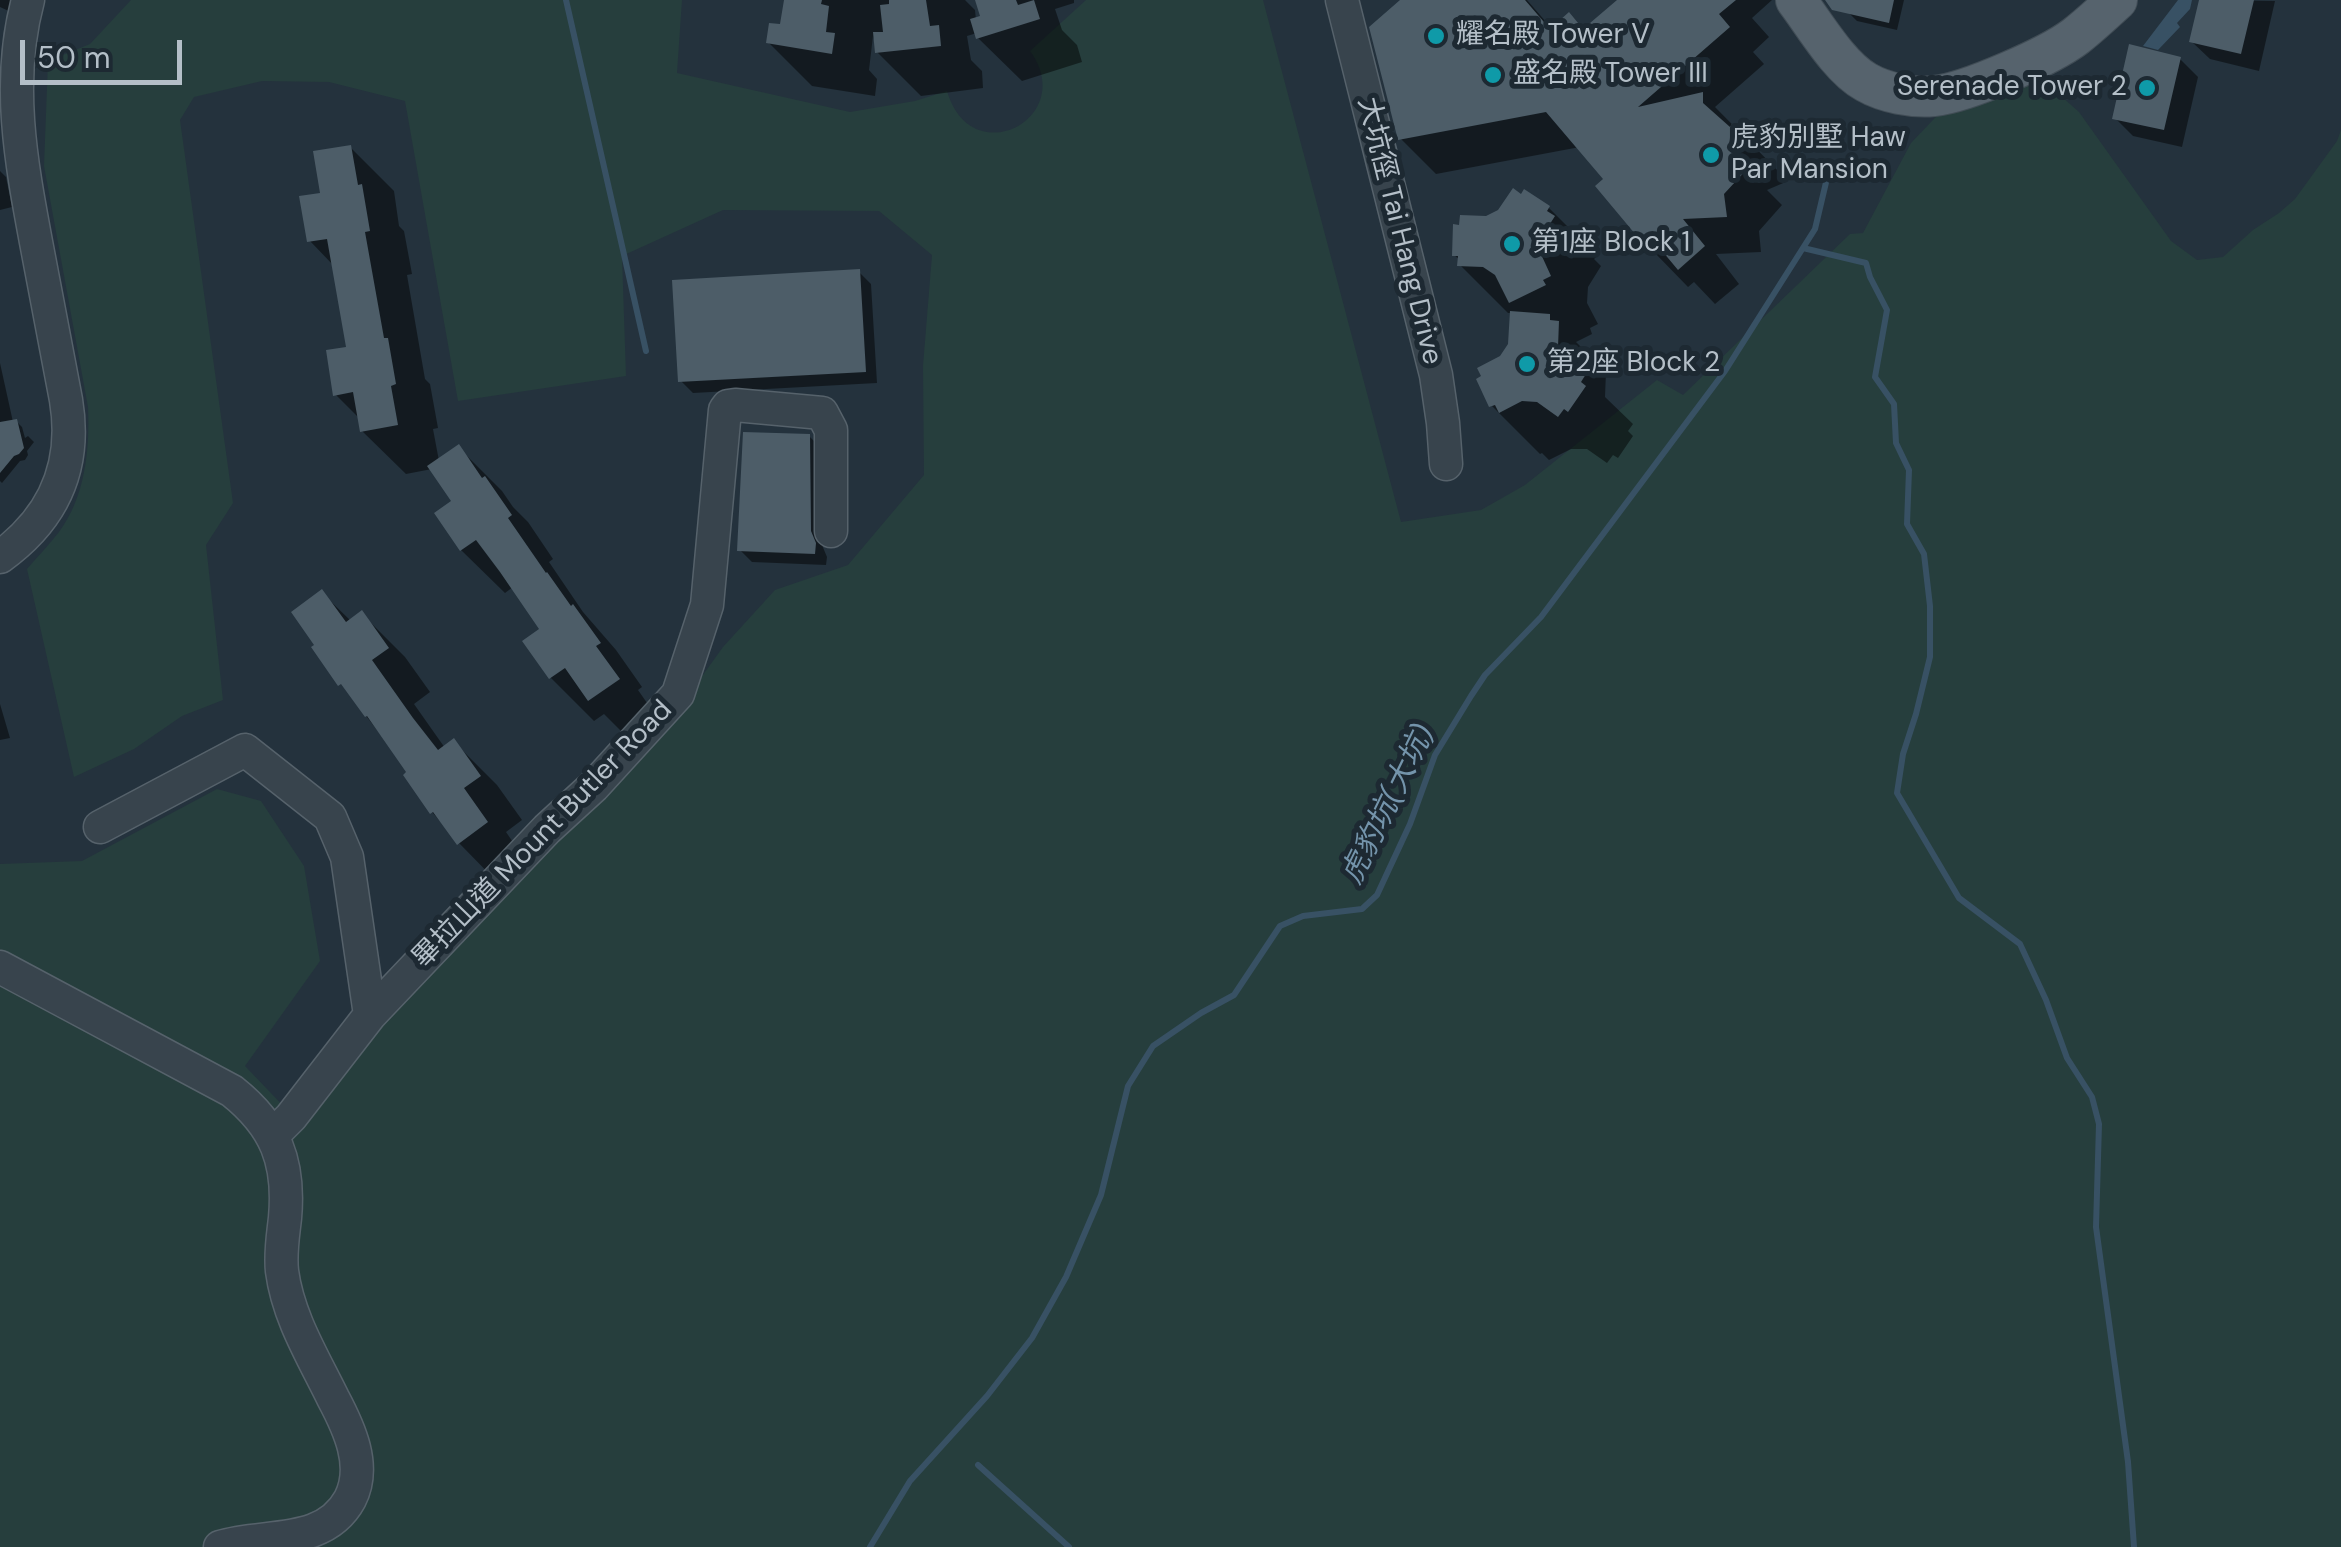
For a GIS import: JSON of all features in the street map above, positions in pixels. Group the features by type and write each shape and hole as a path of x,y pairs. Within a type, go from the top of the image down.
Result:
{"main road":[{"path":"1796,0 1840,59 1862,80 1898,94 1930,96 1965,88 2034,61 2074,38 2117,0"}],"street":[{"path":"0,556 28,535 48,508 61,480 70,438 19,146 17,67 28,0"},
{"name":"大坑徑 Tai Hang Drive","path":"1342,0 1436,375 1446,464"},
{"name":"畢拉山道 Mount Butler Road","path":"273,1136 370,1015 547,829 594,786 678,694 707,605 728,406 822,413 831,430 831,532"},
{"path":"100,826 245,750 330,817 347,857 370,1015"},
{"path":"0,967 232,1092 254,1110 273,1136 281,1156 286,1198 281,1251 286,1292 303,1337 347,1426 356,1460 355,1489 344,1509 317,1531 220,1547"}],"green space":[{"path":"131,0 682,0 677,73 850,112 915,101 947,91 959,116 977,129 997,132 1016,127 1032,115 1041,97 1041,75 1030,51 1086,0 1263,0 1401,522 1481,510 1525,485 1657,380 1683,395 1850,234 1863,233 1911,143 1953,99 2027,66 2079,112 2171,241 2197,260 2223,257 2295,199 2341,130 2341,1547 0,1547 0,864 82,861 217,789 261,801 304,866 320,961 245,1066 291,1114 677,711 723,647 775,590 848,565 924,475 923,366 932,255 879,211 723,210 622,256 626,376 458,401 405,101 329,82 262,81 194,97 180,120 233,503 206,545 223,700 182,716 134,749 74,777 27,569 59,532 75,504 88,440 88,407 44,166 48,61 90,44"}],"water":[{"path":"2178,0 2192,0 2190,9 2177,23 2180,27 2158,50 2143,46"}],"building":[{"path":"784,0 822,0 821,4 829,6 826,32 835,33 832,54 766,43 769,23 780,24"},
{"path":"889,0 926,0 930,26 939,25 941,46 875,53 873,32 883,32 880,5 889,4"},
{"path":"975,0 1016,0 1018,5 1034,0 1040,19 976,39 970,19 980,16"},
{"path":"1400,0 1525,0 1550,29 1569,12 1583,29 1617,0 1736,0 1719,14 1730,27 1638,107 1703,92 1703,103 1755,144 1734,154 1748,168 1724,194 1727,217 1683,219 1705,246 1678,270 1658,246 1651,253 1595,186 1603,179 1546,112 1398,140 1369,27"},
{"path":"1825,0 1894,0 1889,23 1832,10"},
{"path":"2199,0 2254,0 2241,54 2189,42"},
{"name":"Serenade Tower 2","path":"2129,44 2181,57 2164,130 2112,119"},
{"path":"351,145 358,185 362,184 370,231 365,232 396,384 391,386 398,425 360,432 353,392 333,396 326,350 346,347 327,239 307,242 299,196 320,193 313,151"},
{"name":"第1座 Block 1","path":"1513,188 1521,194 1524,189 1550,206 1547,211 1555,216 1541,238 1540,252 1551,276 1543,280 1546,285 1509,303 1495,275 1483,267 1457,266 1458,256 1452,256 1453,224 1459,225 1460,215 1486,216 1498,210"},
{"path":"860,269 866,372 678,382 672,280"},
{"name":"第2座 Block 2","path":"1510,311 1550,314 1550,320 1559,321 1558,347 1564,360 1586,374 1581,382 1586,386 1568,412 1564,409 1558,417 1537,402 1522,401 1499,413 1495,405 1489,407 1476,379 1481,376 1477,368 1500,356 1508,344"},
{"path":"17,419 24,448 0,473 0,422"},
{"path":"743,432 810,434 811,531 815,554 737,551"},
{"path":"459,444 512,515 508,518 546,573 601,643 596,646 620,679 588,701 565,668 549,679 522,641 539,629 500,572 476,540 460,551 434,513 451,501 427,466"},
{"path":"322,589 346,622 362,610 389,648 372,660 413,718 438,750 454,738 481,776 464,788 488,822 457,845 433,812 430,814 367,716 341,684 338,686 291,612"}],"waterway":[{"path":"566,0 646,351"},
{"name":"虎豹坑(大坑)","path":"870,1547 910,1481 987,1396 1032,1338 1066,1277 1101,1195 1128,1086 1153,1046 1234,995 1280,926 1303,916 1362,909 1377,895 1410,824 1435,755 1471,696 1485,675 1541,617 1725,371 1815,229 1828,174"},
{"path":"1803,248 1866,263 1887,310 1875,377 1894,404 1896,443 1909,470 1907,524 1924,554 1930,606 1930,657 1903,754 1897,793 1959,898 2020,944 2067,1058 2092,1097 2099,1124 2096,1227 2128,1462 2134,1547"},
{"path":"978,1465 1069,1547"}],"place":[{"name":"耀名殿 Tower V","path":"1436,36"},
{"name":"盛名殿 Tower III","path":"1493,75"},
{"name":"Serenade Tower 2","path":"2147,88"},
{"name":"虎豹別墅 Haw Par Mansion","path":"1711,155"},
{"name":"第1座 Block 1","path":"1512,244"},
{"name":"第2座 Block 2","path":"1527,364"}]}
